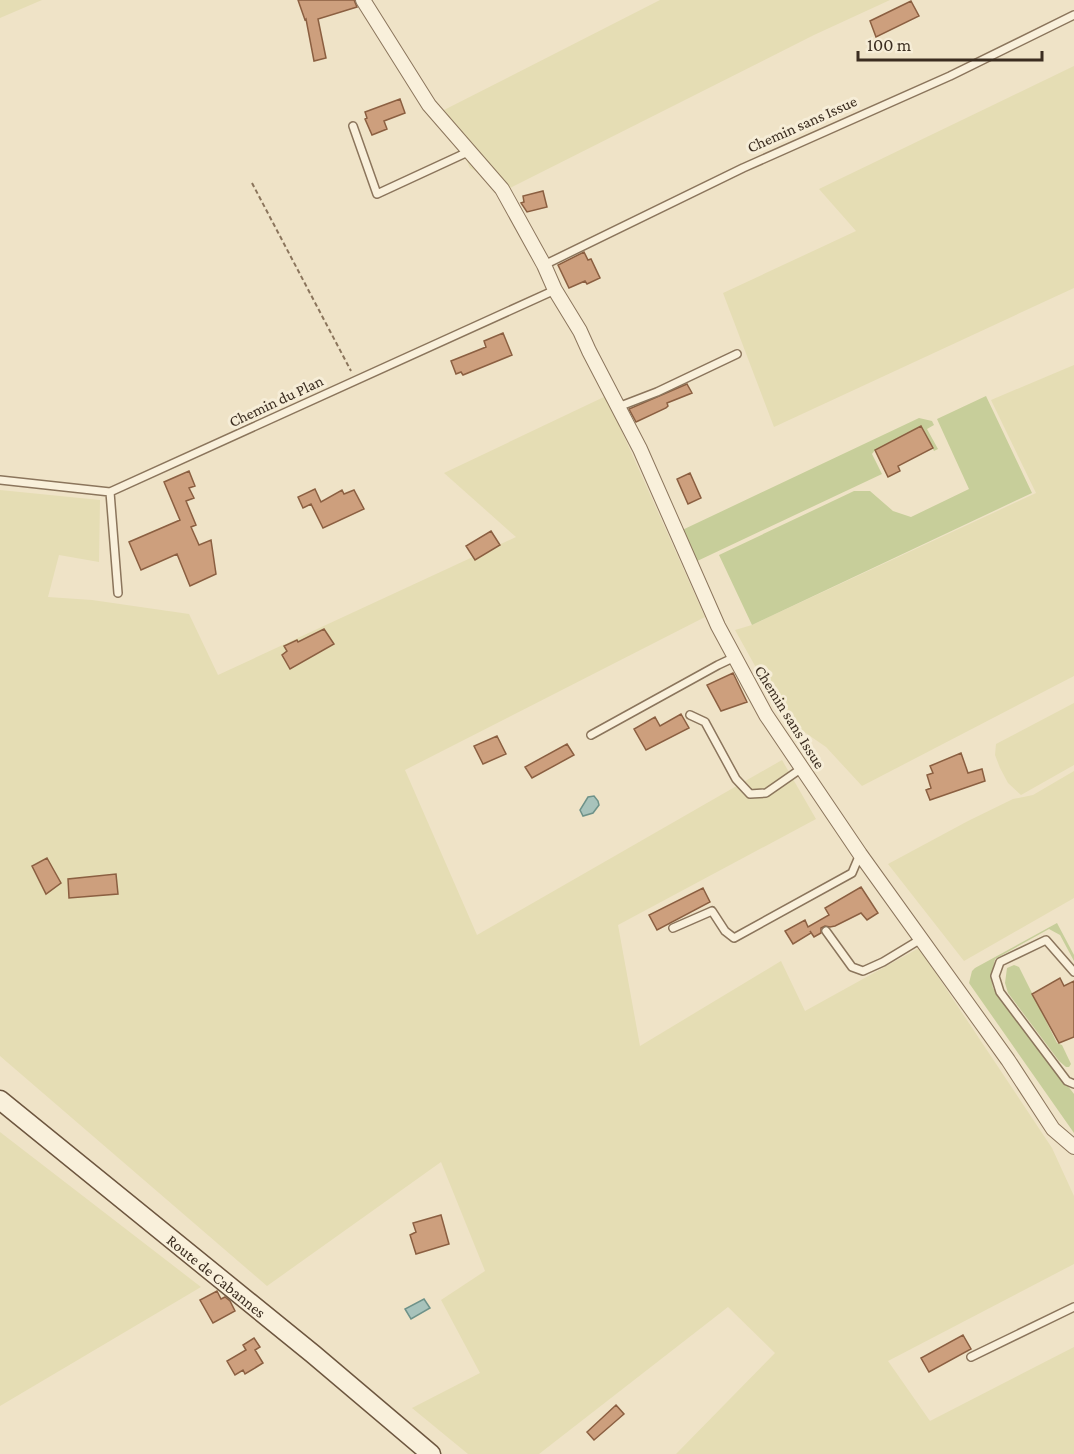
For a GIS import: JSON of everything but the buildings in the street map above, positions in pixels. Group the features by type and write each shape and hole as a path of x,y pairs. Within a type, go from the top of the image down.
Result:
{"main road":[{"name":"Route de Cabannes","path":"0,1100 313,1354 431,1454"}],"street":[{"name":"Chemin sans Issue","path":"363,0 429,105 502,189 544,265 555,290 580,331 640,449 718,626 766,715 860,854 1008,1060 1053,1129 1074,1147"}],"lane":[{"name":"Chemin sans Issue","path":"544,265 733,173 950,76 1074,15"},
{"path":"353,126 377,194 470,151"},
{"name":"Chemin du Plan","path":"110,492 555,290"},
{"path":"618,407 657,392 737,354"},
{"path":"0,480 110,492 118,593"},
{"path":"591,735 735,657"},
{"path":"690,715 705,722 736,779 750,794 766,793 802,768"},
{"path":"673,928 712,910 725,931 734,938 852,873 860,854"},
{"path":"826,931 852,967 863,971 921,939"},
{"path":"1074,972 1046,940 1000,962 994,976 1000,992 1067,1081 1074,1084"},
{"path":"971,1357 1074,1307"}],"path":[{"path":"252,183 356,380"}],"shaded area":[{"path":"0,0 42,0 0,18"},
{"path":"660,0 890,0 814,35 508,189 470,168 444,110"},
{"path":"1074,66 1074,288 774,427 723,293 856,231 819,189"},
{"path":"1074,365 1074,676 862,786 826,747 784,718 735,630 752,625 1036,493 991,400"},
{"path":"606,396 705,617 405,770 477,935 782,760 816,819 618,925 640,1046 781,961 805,1011 919,948 1052,1148 1074,1196 1074,1264 888,1361 930,1421 1074,1347 1074,1454 676,1454 775,1353 728,1307 539,1454 468,1454 412,1408 480,1373 441,1300 485,1271 441,1162 267,1286 0,1056 0,490 100,500 99,562 59,555 48,597 92,600 189,614 218,675 516,537 444,473"},
{"path":"1074,703 1074,765 1021,795 1008,783 1000,768 995,755 996,744"},
{"path":"1074,771 1074,898 964,961 888,864 1013,799 1033,795"},
{"path":"0,1132 201,1287 0,1406"}],"green space":[{"path":"986,396 1032,493 752,625 719,555 854,491 870,491 893,511 911,517 969,489 937,419"},
{"path":"919,418 932,421 934,425 927,429 938,449 934,451 921,426 875,450 872,454 882,474 693,563 678,532"},
{"path":"1057,923 1074,955 1074,961 1060,935 1049,929 995,959 991,978 993,988 1074,1094 1074,1133 969,983 975,968"},
{"path":"1014,965 1019,967 1057,1043 1062,1045 1071,1064 1069,1067 1059,1061 1008,993 1005,983 1007,968"}],"water":[{"path":"594,796 599,805 593,813 583,816 580,810 588,797"},
{"path":"424,1299 430,1308 411,1319 405,1309"}]}
